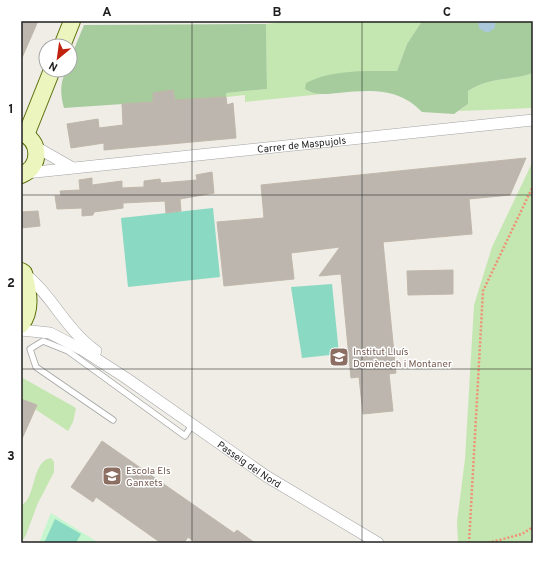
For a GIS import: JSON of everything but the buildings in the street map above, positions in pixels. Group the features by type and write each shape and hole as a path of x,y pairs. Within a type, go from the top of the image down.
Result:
{"street":[{"path":"65,38 72,21"},
{"path":"48,78 23,134 36,147 71,167"},
{"name":"Carrer de Maspujols","path":"24,174 71,167 533,120"},
{"path":"24,174 36,162 36,147"},
{"path":"21,325 25,320 29,307 28,292 22,272"},
{"name":"Passeig del Nord","path":"22,272 36,282 85,343 101,355 126,378"},
{"name":"Passeig del Nord","path":"21,330 50,333 81,349 126,378 266,476 378,543"}],"lane":[{"path":"113,420 36,367 30,349 43,341 68,351 185,436 192,425"}],"path":[{"path":"469,543 483,291 533,186"},
{"path":"488,543 522,534 533,527"}],"green space":[{"path":"294,21 422,21 407,44 397,71 387,71 305,89 310,92 322,94 245,102 245,95 226,97 226,93 267,89 266,24"},
{"path":"422,21 533,21 533,73 484,83 468,91 468,104 454,114 422,112 403,98 383,92 361,91 321,94 313,93 305,89 306,83 327,75 350,72 397,71 407,44"},
{"path":"266,24 267,89 226,93 226,97 64,108 61,93 62,84 64,78 78,78 78,40 84,25"},
{"path":"533,73 533,108 459,111 468,104 468,91 484,83"},
{"path":"533,161 533,543 458,543 457,522 465,459 474,305 492,247"},
{"path":"213,208 220,277 128,287 121,218"},
{"path":"332,284 339,354 302,358 291,287"},
{"path":"21,377 76,408 73,422 68,431 35,409 37,405 21,399"},
{"path":"51,458 54,462 54,472 37,505 26,535 21,543 21,506 30,495 40,466"},
{"path":"51,513 99,543 39,543"},
{"path":"55,519 81,534 76,543 44,543"}],"water":[{"path":"478,21 495,21 495,28 489,32 485,32 479,28"}],"place":[{"name":"Institut Lluís Domènech i Montaner","path":"339,357"},
{"name":"Escola Els Ganxets","path":"112,476"}]}
